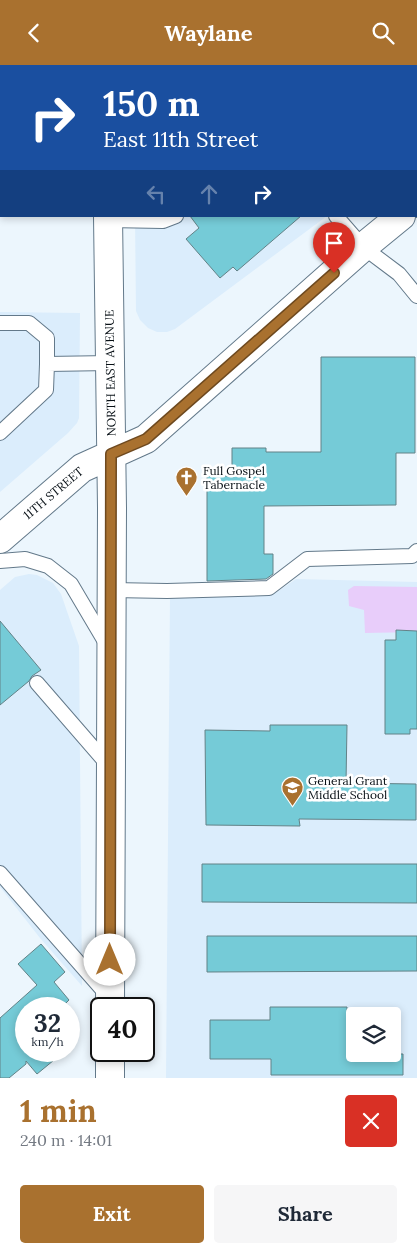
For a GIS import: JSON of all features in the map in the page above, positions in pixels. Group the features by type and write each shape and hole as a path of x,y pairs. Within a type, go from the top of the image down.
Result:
{"street":[{"name":"11TH STREET","path":"0,539 82,468 146,439 399,217"},
{"name":"NORTH EAST AVENUE","path":"108,218 112,589 110,997"},
{"path":"110,1062 110,1078"}],"lane":[{"path":"108,218 169,220 174,217"},
{"path":"337,217 363,247 398,273 417,296"},
{"path":"0,323 29,323 47,337 46,389 0,433"},
{"path":"47,364 110,363"},
{"path":"0,417 18,417"},
{"path":"112,589 167,591 269,588 306,559 412,556 417,551"},
{"path":"0,561 25,559 48,566 71,584 111,652"},
{"path":"38,683 111,769"},
{"path":"0,873 105,997"}],"shaded area":[{"path":"135,217 326,217 175,329 167,332 157,332 148,328 140,320 136,311"},
{"path":"0,312 80,313 79,418 77,423 0,492"},
{"path":"29,574 37,575 53,583 61,594 79,646 82,986 40,938 0,887 0,590 15,577"},
{"name":"General Grant Middle School","path":"296,579 417,582 417,1078 166,1078 170,596 274,594"},
{"path":"354,586 417,587 417,632 365,633 364,610 349,606 348,590"}],"building":[{"path":"191,217 300,217 237,271 233,267 220,278 186,239 199,228"},
{"path":"321,357 415,357 415,453 396,453 396,505 264,506 264,554 273,554 273,574 266,579 207,581 207,476 232,476 232,448 266,448 266,452 321,452"},
{"path":"0,621 41,670 0,705"},
{"path":"396,630 417,631 417,729 410,729 410,734 385,734 385,640 396,640"},
{"path":"270,725 347,725 346,783 416,784 416,820 299,819 300,826 206,825 205,730 270,731"},
{"path":"202,864 417,864 417,903 202,902"},
{"path":"207,936 417,936 417,971 207,972"},
{"path":"41,944 65,972 54,982 66,997 24,997 37,985 18,964"},
{"path":"15,1005 15,1062 26,1062 26,1064 9,1078 0,1078 0,1018"},
{"path":"270,1007 346,1007 346,1062 401,1062 401,1054 403,1054 403,1075 271,1075 271,1059 210,1059 210,1020 270,1020"},
{"path":"27,1062 52,1062 37,1074"}],"place":[{"name":"Full Gospel Tabernacle","path":"187,496"},
{"name":"General Grant Middle School","path":"292,806"}],"route":[{"path":"110,960 111,454 146,439 334,273"}]}
